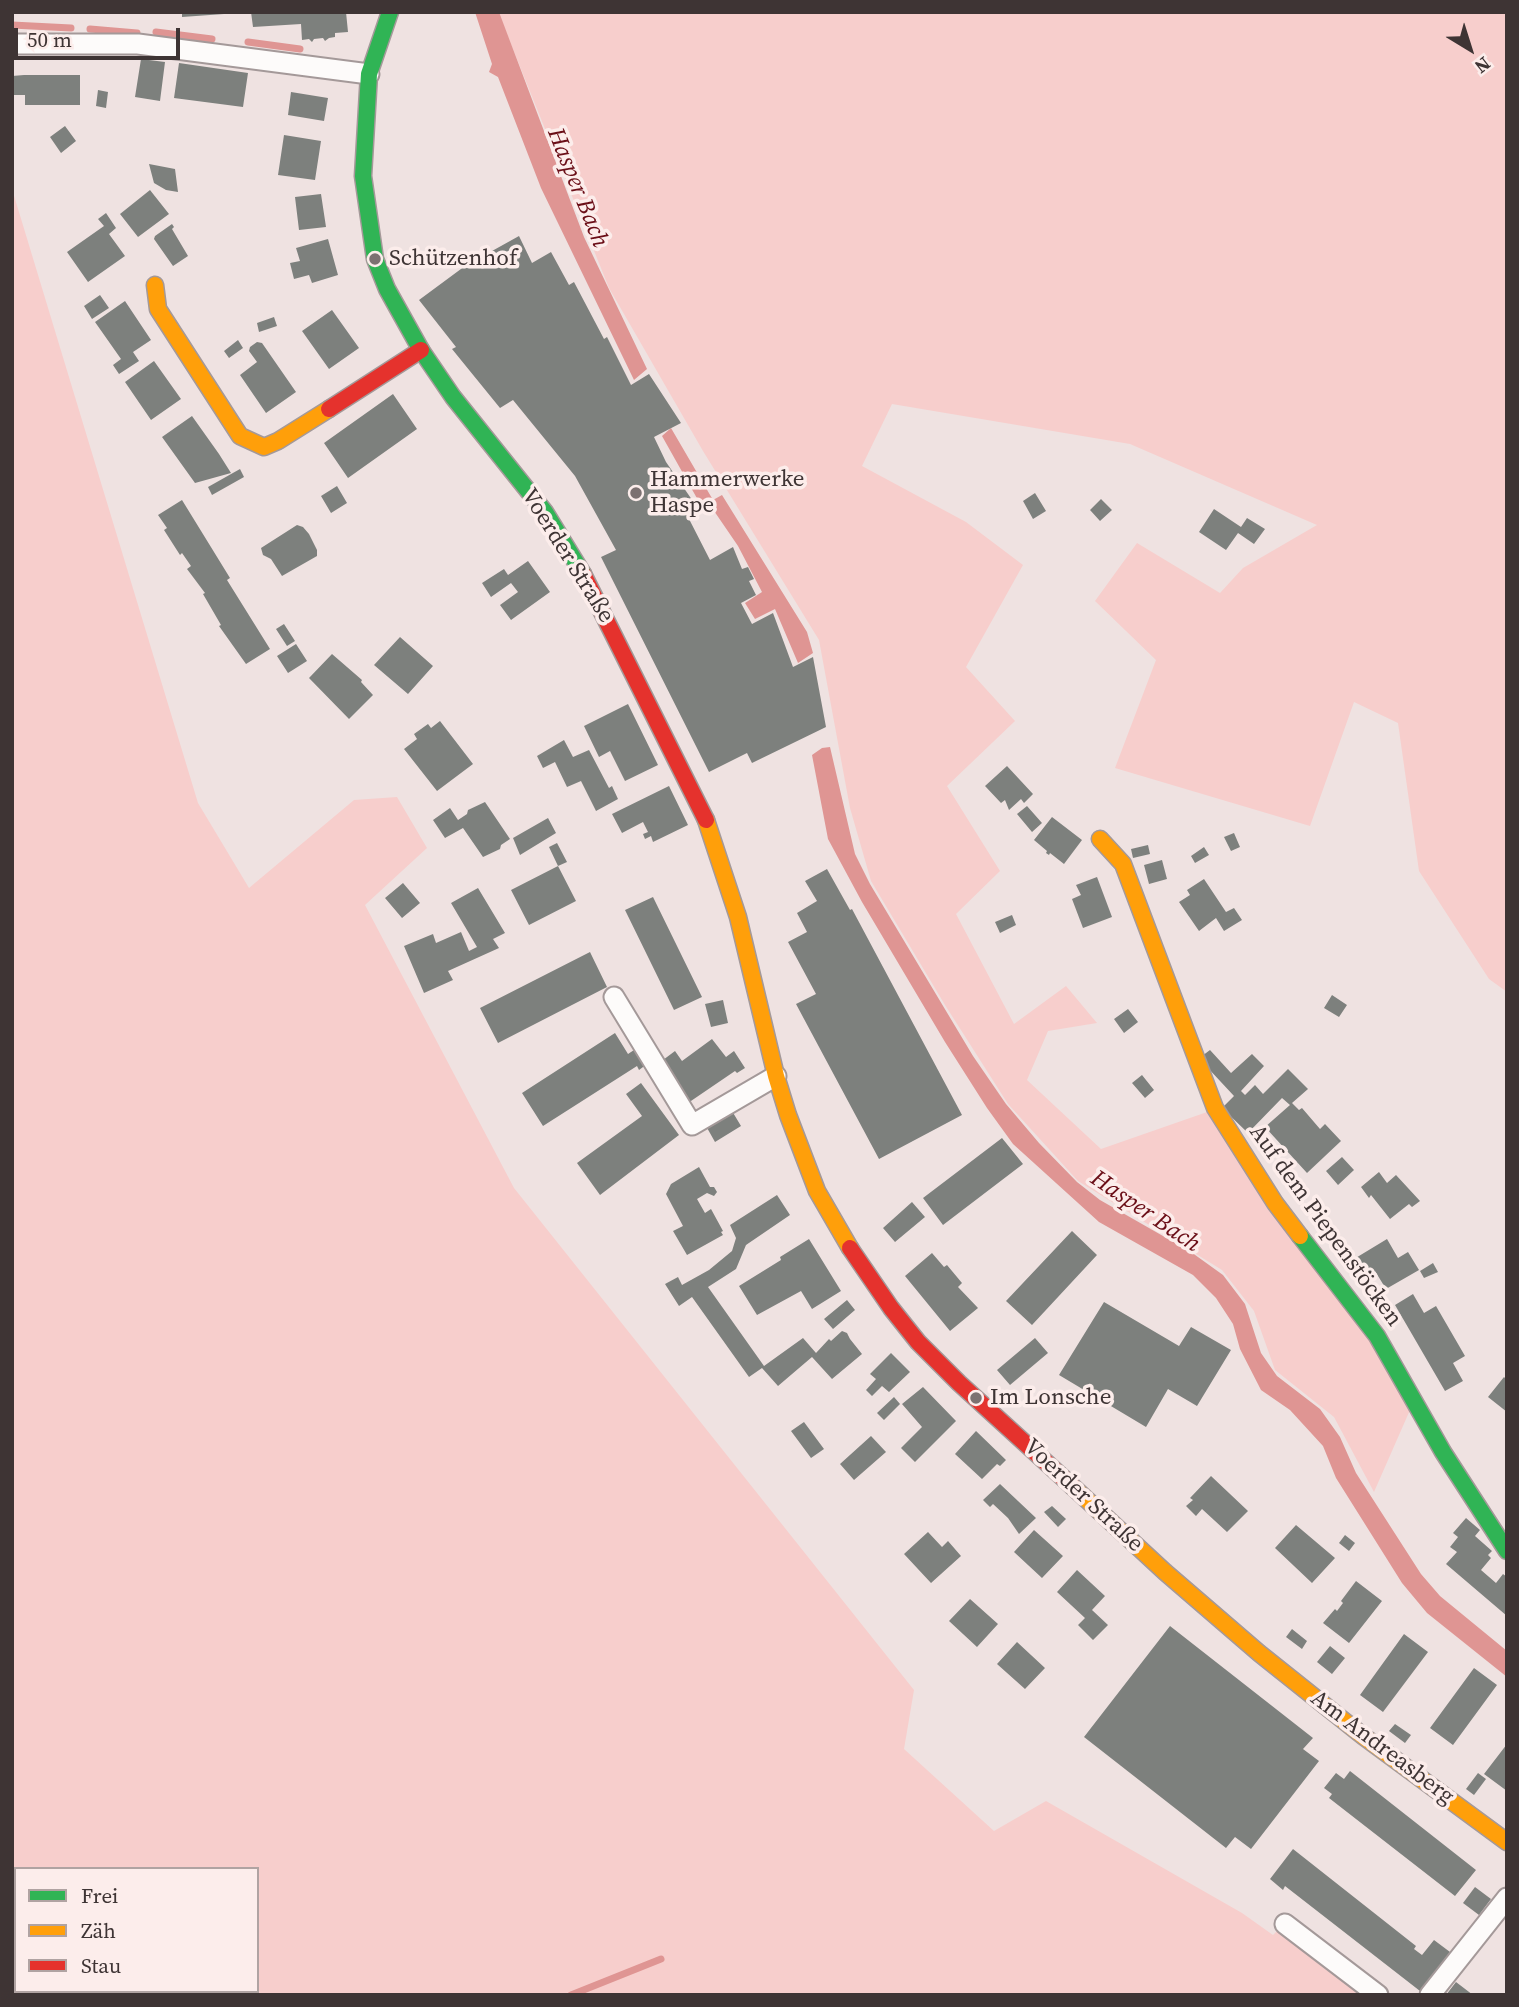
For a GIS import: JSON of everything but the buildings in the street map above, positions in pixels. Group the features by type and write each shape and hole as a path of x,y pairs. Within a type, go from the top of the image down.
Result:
{"main road":[{"name":"Voerder Straße","path":"390,12 369,74 363,176 375,259 387,289 421,350 453,397 545,512 603,609 716,846 738,917 776,1076 817,1191 869,1279 918,1342 1165,1572 1259,1653"},
{"path":"155,285 158,309 240,436 264,447 278,441 421,350"},
{"name":"Auf dem Piepenstöcken","path":"1100,839 1123,864 1215,1108 1275,1203 1377,1336 1443,1452 1507,1551"},
{"name":"Am Andreasberg","path":"1259,1653 1363,1736 1507,1842"}],"street":[{"path":"12,44 138,44 369,74"},
{"path":"614,998 692,1125 776,1076"},
{"path":"1430,1995 1507,1898"},
{"path":"1285,1924 1378,1995"}],"shaded area":[{"path":"475,12 499,12 584,237 647,369 634,380 541,188 498,77 489,72 492,64"},
{"path":"498,12 1507,12 1507,992 1489,979 1419,871 1398,723 1354,702 1310,826 1115,768 1156,660 1095,601 1137,543 1220,593 1243,568 1317,525 1130,444 892,404 862,466 966,522 1023,565 966,667 1015,721 947,786 1000,871 956,914 1014,1024 1066,986 1097,1023 1048,1031 1027,1080 1101,1149 1210,1111 1373,1341 1410,1410 1374,1492 1334,1417 1275,1370 1254,1311 1222,1270 1078,1181 1008,1104 871,881 850,808 819,640 703,451 609,288"},
{"path":"12,189 198,803 249,888 354,800 397,797 427,848 365,905 514,1188 914,1690 904,1749 994,1831 1046,1801 1242,1913 1273,1935 1278,1930 1358,1993 12,1995"},
{"path":"671,428 713,500 722,495 807,632 813,653 798,663 775,609 755,619 745,603 762,592 738,546 710,505 703,509 662,436"},
{"path":"830,747 855,854 870,884 973,1056 1006,1104 1077,1182 1100,1200 1191,1252 1223,1275 1245,1304 1261,1353 1277,1376 1320,1409 1340,1437 1356,1473 1421,1574 1440,1596 1507,1651 1507,1677 1427,1613 1402,1583 1336,1478 1323,1446 1290,1410 1261,1390 1240,1349 1233,1324 1216,1298 1193,1275 1099,1222 1013,1144 945,1042 828,839 812,755 822,748"}],"waterway":[{"path":"12,25 71,28"},
{"path":"90,29 137,33"},
{"path":"156,32 212,39"},
{"path":"248,42 300,49"},
{"path":"571,1995 661,1959"}],"traffic: fast":[{"path":"390,12 369,74 363,176 375,259 387,289 421,350 453,397 545,512 583,574"},
{"path":"1300,1236 1377,1336 1443,1452 1507,1551"}],"traffic: slow":[{"path":"155,285 158,309 240,436 264,447 329,409"},
{"path":"706,820 738,917 788,1115 817,1191 850,1248"},
{"path":"1100,839 1123,864 1215,1108 1275,1203 1300,1236"},
{"path":"1072,1486 1165,1572 1259,1653 1363,1736 1507,1842"}],"traffic: jam":[{"path":"329,409 421,350"},
{"path":"583,574 706,820"},
{"path":"850,1248 918,1342 1072,1486"}],"place":[{"name":"Schützenhof","path":"375,259"},
{"name":"Hammerwerke Haspe","path":"636,493"},
{"name":"Im Lonsche","path":"976,1398"}],"water label":[{"name":"Hasper Bach","path":"577,188"},
{"name":"Hasper Bach","path":"1145,1212"}]}
